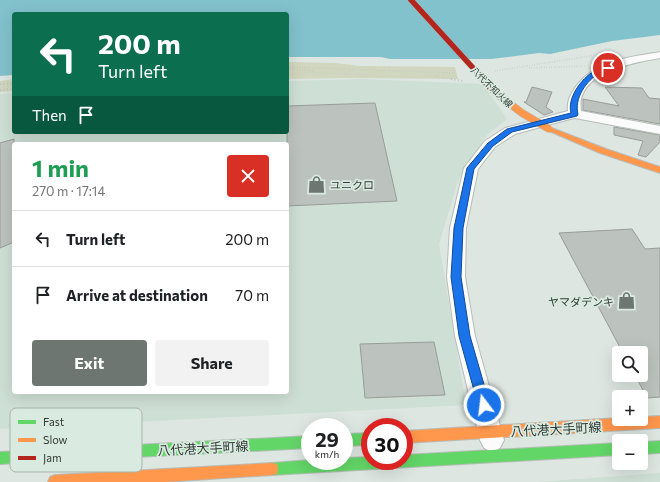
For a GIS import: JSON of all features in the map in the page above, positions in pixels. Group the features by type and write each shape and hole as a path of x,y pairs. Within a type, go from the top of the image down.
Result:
{"main road":[{"name":"八代不知火線","path":"411,0 488,86 508,104 530,119 549,129 603,151 660,170"},
{"name":"八代港大手町線","path":"413,436 660,422"},
{"name":"八代港大手町線","path":"142,451 301,442"},
{"path":"648,448 660,447"},
{"name":"八代港大手町線","path":"413,460 612,449"},
{"name":"八代港大手町線","path":"0,458 10,457"},
{"name":"八代港大手町線","path":"55,482 361,464"}],"street":[{"path":"575,114 572,106 580,87 596,72 620,64 660,55"},
{"path":"494,455 491,432 465,336 456,277 458,228 471,168 490,144 510,130 575,114 660,130"}],"path":[{"path":"492,71 613,53"},
{"path":"520,68 562,67"},
{"path":"289,68 309,70 320,73"},
{"path":"289,68 462,73"},
{"path":"289,75 320,73 401,77 438,76"},
{"path":"0,84 12,83"},
{"path":"0,90 12,89"}],"shaded area":[{"path":"289,62 336,63 360,66 455,67 458,79 289,79"},
{"path":"12,79 12,91 0,92 0,81"},
{"path":"363,79 483,84 507,119 487,135 458,181 439,244 466,405 142,422 142,408 10,408 10,428 0,429 0,94 12,93 12,134 289,134 289,81"},
{"path":"660,473 660,482 538,482"}],"water":[{"path":"0,0 660,0 660,35 612,41 550,54 539,53 491,59 289,57 289,12 12,12 12,75 0,76"}],"building":[{"path":"532,87 552,92 546,107 553,112 544,115 524,102 526,102"},
{"path":"605,87 642,88 649,98 660,99 660,124 583,110 583,99 619,106"},
{"path":"375,103 397,201 289,206 289,142 287,142 287,134 289,134 289,106"},
{"path":"614,127 660,135 660,142 646,157 638,155 643,141 614,135"},
{"path":"14,139 14,142 12,142 12,243 0,248 0,143"},
{"name":"ヤマダデンキ","path":"632,229 645,249 660,248 660,397 648,398 648,390 643,390 639,382 648,382 648,346 619,346 559,233"},
{"path":"434,342 445,395 365,398 360,344"}],"traffic: fast":[{"path":"353,440 361,439"},
{"path":"142,451 301,442"},
{"path":"648,448 660,447"},
{"path":"413,460 612,449"},
{"path":"0,458 10,457"},
{"path":"272,469 361,464"}],"traffic: slow":[{"path":"497,94 522,113 549,129"},
{"path":"549,129 603,151 660,170"},
{"path":"413,436 660,422"},
{"path":"55,482 272,469"}],"traffic: jam":[{"path":"411,0 497,94"}],"place":[{"name":"ユニクロ","path":"317,184"},
{"name":"ヤマダデンキ","path":"627,301"}],"route":[{"path":"484,405 465,336 456,277 458,228 471,168 490,144 510,130 575,114 572,106 580,87 596,72 608,68"}]}
